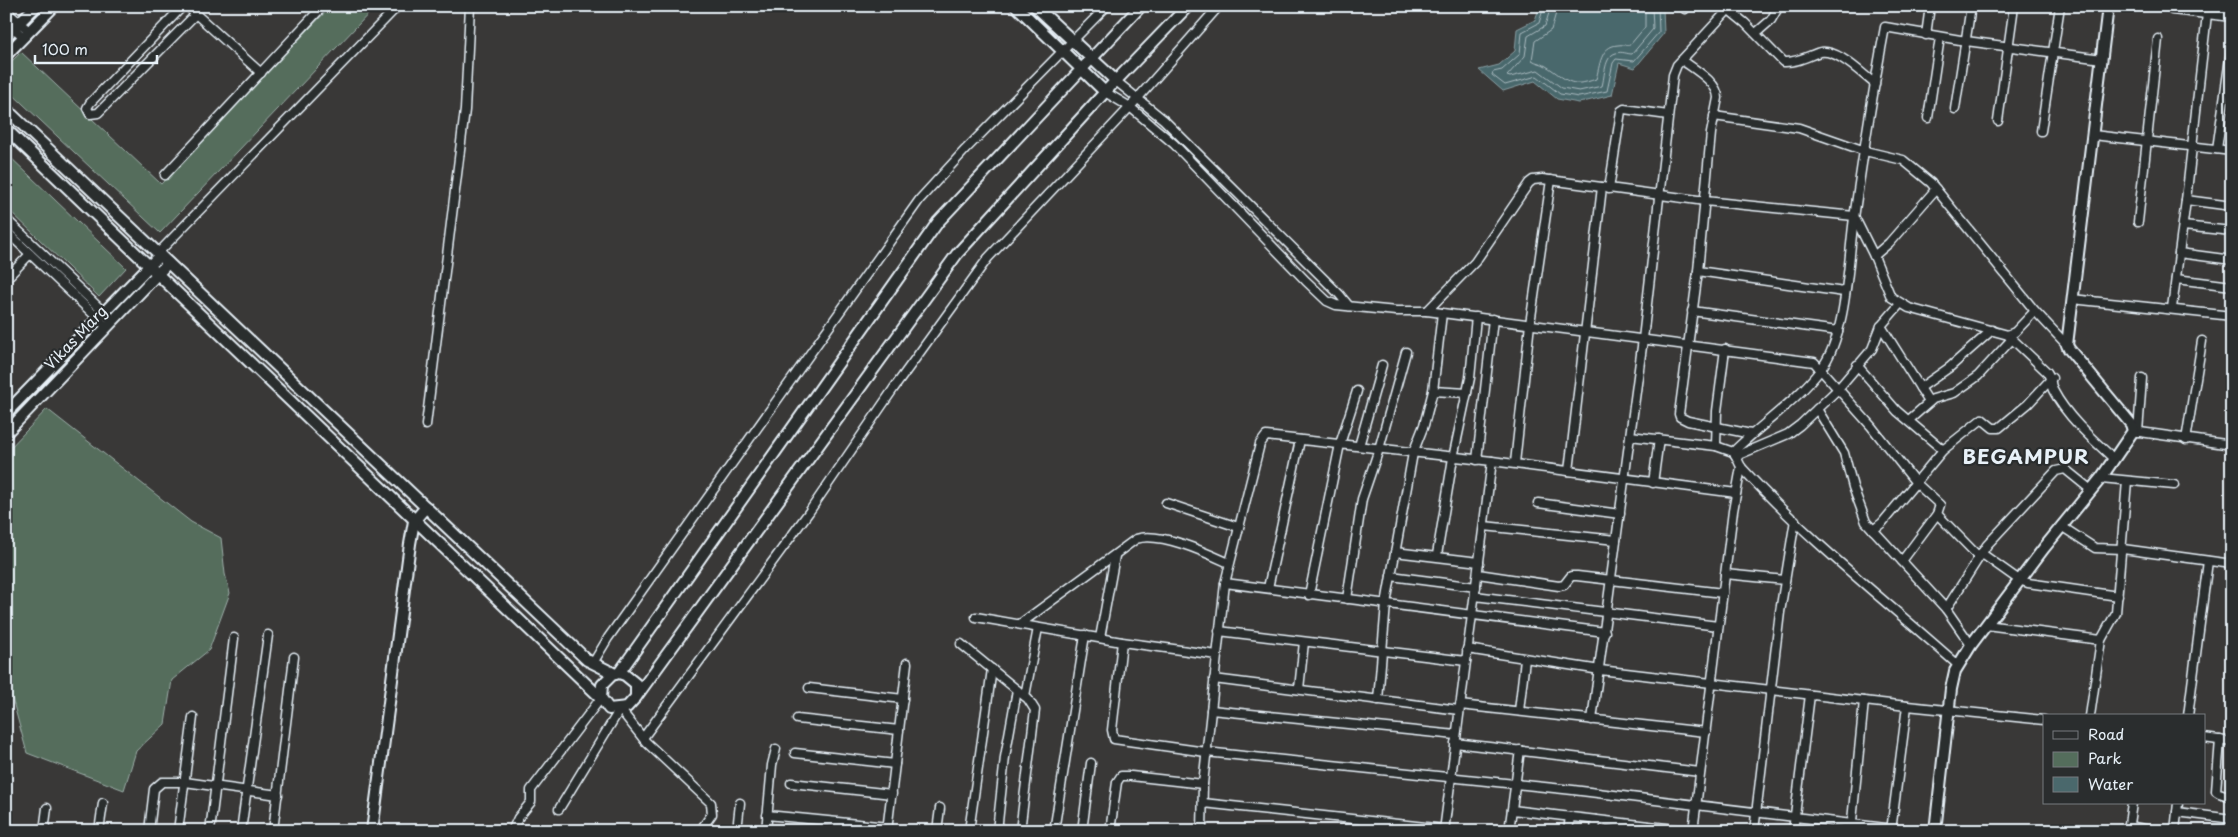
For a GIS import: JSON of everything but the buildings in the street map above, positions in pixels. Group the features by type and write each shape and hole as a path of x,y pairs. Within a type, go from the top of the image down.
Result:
{"street":[{"path":"6,36 36,6"},
{"path":"6,55 54,6"},
{"path":"195,15 98,114 90,114 87,108 90,103 185,6 261,73"},
{"path":"165,174 323,6"},
{"path":"159,254 398,6"},
{"path":"426,425 465,110 470,6"},
{"path":"1016,6 1105,92 1130,107 1174,144 1326,300 1336,305 1396,311 1427,311 1814,362 1871,426 1916,483 1940,505 1937,514 1902,560"},
{"path":"1035,6 1090,60 1138,98 1185,141 1339,294 1348,306"},
{"path":"580,680 583,672 593,663 608,638 715,486 920,199 965,150 1106,6"},
{"path":"512,831 518,818 531,802 531,790 602,698 602,684 606,679 617,673 938,222 1141,6"},
{"path":"6,129 580,680 602,698 609,709 620,709 628,707 636,697 957,254 1105,92 1188,6"},
{"path":"643,738 809,512 899,380 988,258 1130,107 1219,6"},
{"path":"1756,33 1771,20 1779,6"},
{"path":"1926,35 1930,6"},
{"path":"1955,109 1971,6"},
{"path":"1998,121 2014,6"},
{"path":"2041,131 2060,6"},
{"path":"2067,345 2108,6"},
{"path":"1592,720 1608,613 1643,338 1673,75 1677,65 1726,8 1756,33 1783,62 1796,61 1820,52 1831,51 1875,84"},
{"path":"2172,10 2232,18"},
{"path":"6,11 17,26 26,34"},
{"path":"2172,308 2207,14"},
{"path":"6,20 17,26"},
{"path":"1735,454 1750,434 1804,388 1822,369 1832,352 1838,331 1854,216 1885,27 1966,41 2102,59"},
{"path":"1928,118 1940,37"},
{"path":"2138,222 2158,39"},
{"path":"2217,149 2232,44"},
{"path":"1682,60 1716,89 1718,98 1714,116 1698,271 1679,414 1684,420 1750,434"},
{"path":"1569,471 1606,188 1621,110 1624,108 1668,115"},
{"path":"6,109 587,660 625,675 636,684 636,697"},
{"path":"1714,116 1799,128 1865,151 1903,160 1919,172 1936,189 2035,311 2067,345 2069,350 2131,424 2135,432"},
{"path":"2093,134 2232,151"},
{"path":"1427,311 1475,262 1533,180 1551,180 1705,201 1854,216"},
{"path":"1515,463 1530,324 1551,180"},
{"path":"1874,256 1889,243 1936,189"},
{"path":"2186,200 2232,206"},
{"path":"1854,216 1874,256 1891,297 1909,308 1992,330 2010,337 2052,378 2052,389 2080,426 2114,459"},
{"path":"6,219 110,324"},
{"path":"2183,226 2232,231"},
{"path":"6,231 102,316"},
{"path":"2180,253 2232,260"},
{"path":"6,279 30,254"},
{"name":"Vikas Marg","path":"6,413 102,316 159,254"},
{"name":"Vikas Marg","path":"6,433 168,263"},
{"path":"1698,271 1844,292"},
{"path":"2176,279 2232,286"},
{"path":"2072,299 2172,308 2232,316"},
{"path":"1735,454 1793,431 1838,389 1875,344 1881,326 1900,304"},
{"path":"1692,311 1838,331"},
{"path":"1909,420 1938,396 1954,393 1978,376 2010,337 2035,311"},
{"path":"1378,700 1386,604 1413,453 1424,425 1433,391 1442,313"},
{"path":"1438,556 1453,458 1467,394 1476,317"},
{"path":"1477,460 1494,319"},
{"path":"1881,326 1929,402"},
{"path":"1920,388 1950,367 1992,330"},
{"path":"2186,440 2202,342"},
{"path":"1716,446 1716,426 1725,349"},
{"path":"1347,599 1365,486 1379,448 1406,352"},
{"path":"1359,446 1382,365"},
{"path":"1857,365 1890,403 1943,450"},
{"path":"1873,530 1943,450 1982,419 1993,428 1999,428 2028,404 2052,378"},
{"path":"1935,831 1948,711 1953,678 1958,665 2019,580 2101,478 2135,432 2142,378"},
{"path":"1309,595 1340,444 1357,391"},
{"path":"1433,391 1467,394"},
{"path":"1817,409 1844,453 1862,514 1873,530 1946,609 1971,645"},
{"path":"2135,432 2232,445"},
{"path":"1202,831 1203,784 1218,631 1225,583 1262,440 1266,436 1453,458 1492,460 1736,493"},
{"path":"1630,436 1716,446 1735,454 1741,467 1794,520 1958,665"},
{"path":"1653,483 1658,439"},
{"path":"1268,588 1300,440"},
{"path":"1203,803 1444,830 1492,460"},
{"path":"1512,810 1693,831 1718,626 1741,467"},
{"path":"1946,609 1980,555 2008,521 2060,468 2070,472 2091,490"},
{"path":"2101,478 2174,485"},
{"path":"2090,714 2100,640 2105,629 2114,619 2118,596 2127,481"},
{"path":"1166,503 1238,527"},
{"path":"1538,503 1620,514"},
{"path":"372,831 414,521 426,507"},
{"path":"1937,514 1980,555 2019,580 2036,585 2118,596"},
{"path":"1754,831 1770,690 1794,520"},
{"path":"1484,526 1616,540"},
{"path":"2061,526 2091,546 2103,549 2123,549 2232,564"},
{"path":"1020,624 1136,539 1150,538 1187,547 1229,563"},
{"path":"1395,552 1479,562"},
{"path":"1100,638 1115,556"},
{"path":"2188,714 2208,561"},
{"path":"1478,574 1559,586 1564,585 1571,576 1723,593"},
{"path":"1725,574 1785,580"},
{"path":"1391,576 1476,587"},
{"path":"1225,583 1605,632"},
{"path":"1475,596 1718,626"},
{"path":"976,617 1122,642 1217,655"},
{"path":"1986,625 2100,640"},
{"path":"1025,696 1038,628"},
{"path":"1218,631 1466,661"},
{"path":"241,831 268,635"},
{"path":"1054,831 1085,635"},
{"path":"210,831 234,638"},
{"path":"1122,642 1112,736 1128,742 1206,752 1515,784 1795,818 1852,828 1910,831"},
{"path":"1299,689 1304,642"},
{"path":"961,644 1025,696 1035,710 1020,831"},
{"path":"1468,649 1600,670 1948,711 2043,720"},
{"path":"274,831 294,657"},
{"path":"1519,711 1525,659"},
{"path":"767,815 887,829 908,662"},
{"path":"969,831 992,669"},
{"path":"1214,679 1378,700 1519,711 1706,732"},
{"path":"809,688 903,699"},
{"path":"997,831 1017,690"},
{"path":"1793,831 1810,695"},
{"path":"1852,828 1864,701"},
{"path":"1891,829 1906,706"},
{"path":"620,709 643,738 711,803 712,814 700,831"},
{"path":"559,809 620,709"},
{"path":"1211,710 1456,739 1520,750 1700,772"},
{"path":"178,831 193,717"},
{"path":"797,719 899,730"},
{"path":"2206,738 2232,742"},
{"path":"2220,740 2216,791 2232,797"},
{"path":"766,831 776,749"},
{"path":"1509,831 1520,750"},
{"path":"796,753 895,764"},
{"path":"1082,831 1091,763"},
{"path":"1110,831 1116,782 1121,776 1203,784"},
{"path":"149,831 154,789 156,785 170,781 278,795"},
{"path":"792,783 892,794"},
{"path":"737,831 740,802"},
{"path":"99,831 103,803"},
{"path":"2132,804 2128,828 2152,831"},
{"path":"2175,831 2177,807 2232,819"},
{"path":"44,831 47,808"},
{"path":"937,831 940,808"},
{"path":"1568,831 1570,818"},
{"path":"1595,831 1596,820"}],"green space":[{"path":"331,6 376,6 160,233 6,88 6,67 21,52 161,184"},
{"path":"6,153 126,268 99,297 6,207"},
{"path":"47,409 191,522 221,538 225,574 230,593 209,650 172,680 165,724 136,751 124,790 27,753 6,676 6,452"}],"water":[{"path":"1540,6 1660,6 1663,8 1664,33 1635,68 1619,63 1612,95 1579,103 1557,99 1535,81 1503,91 1479,70 1499,65 1515,51 1517,29 1535,20"}],"district":[{"name":"BEGAMPUR","path":"2026,457"}]}
